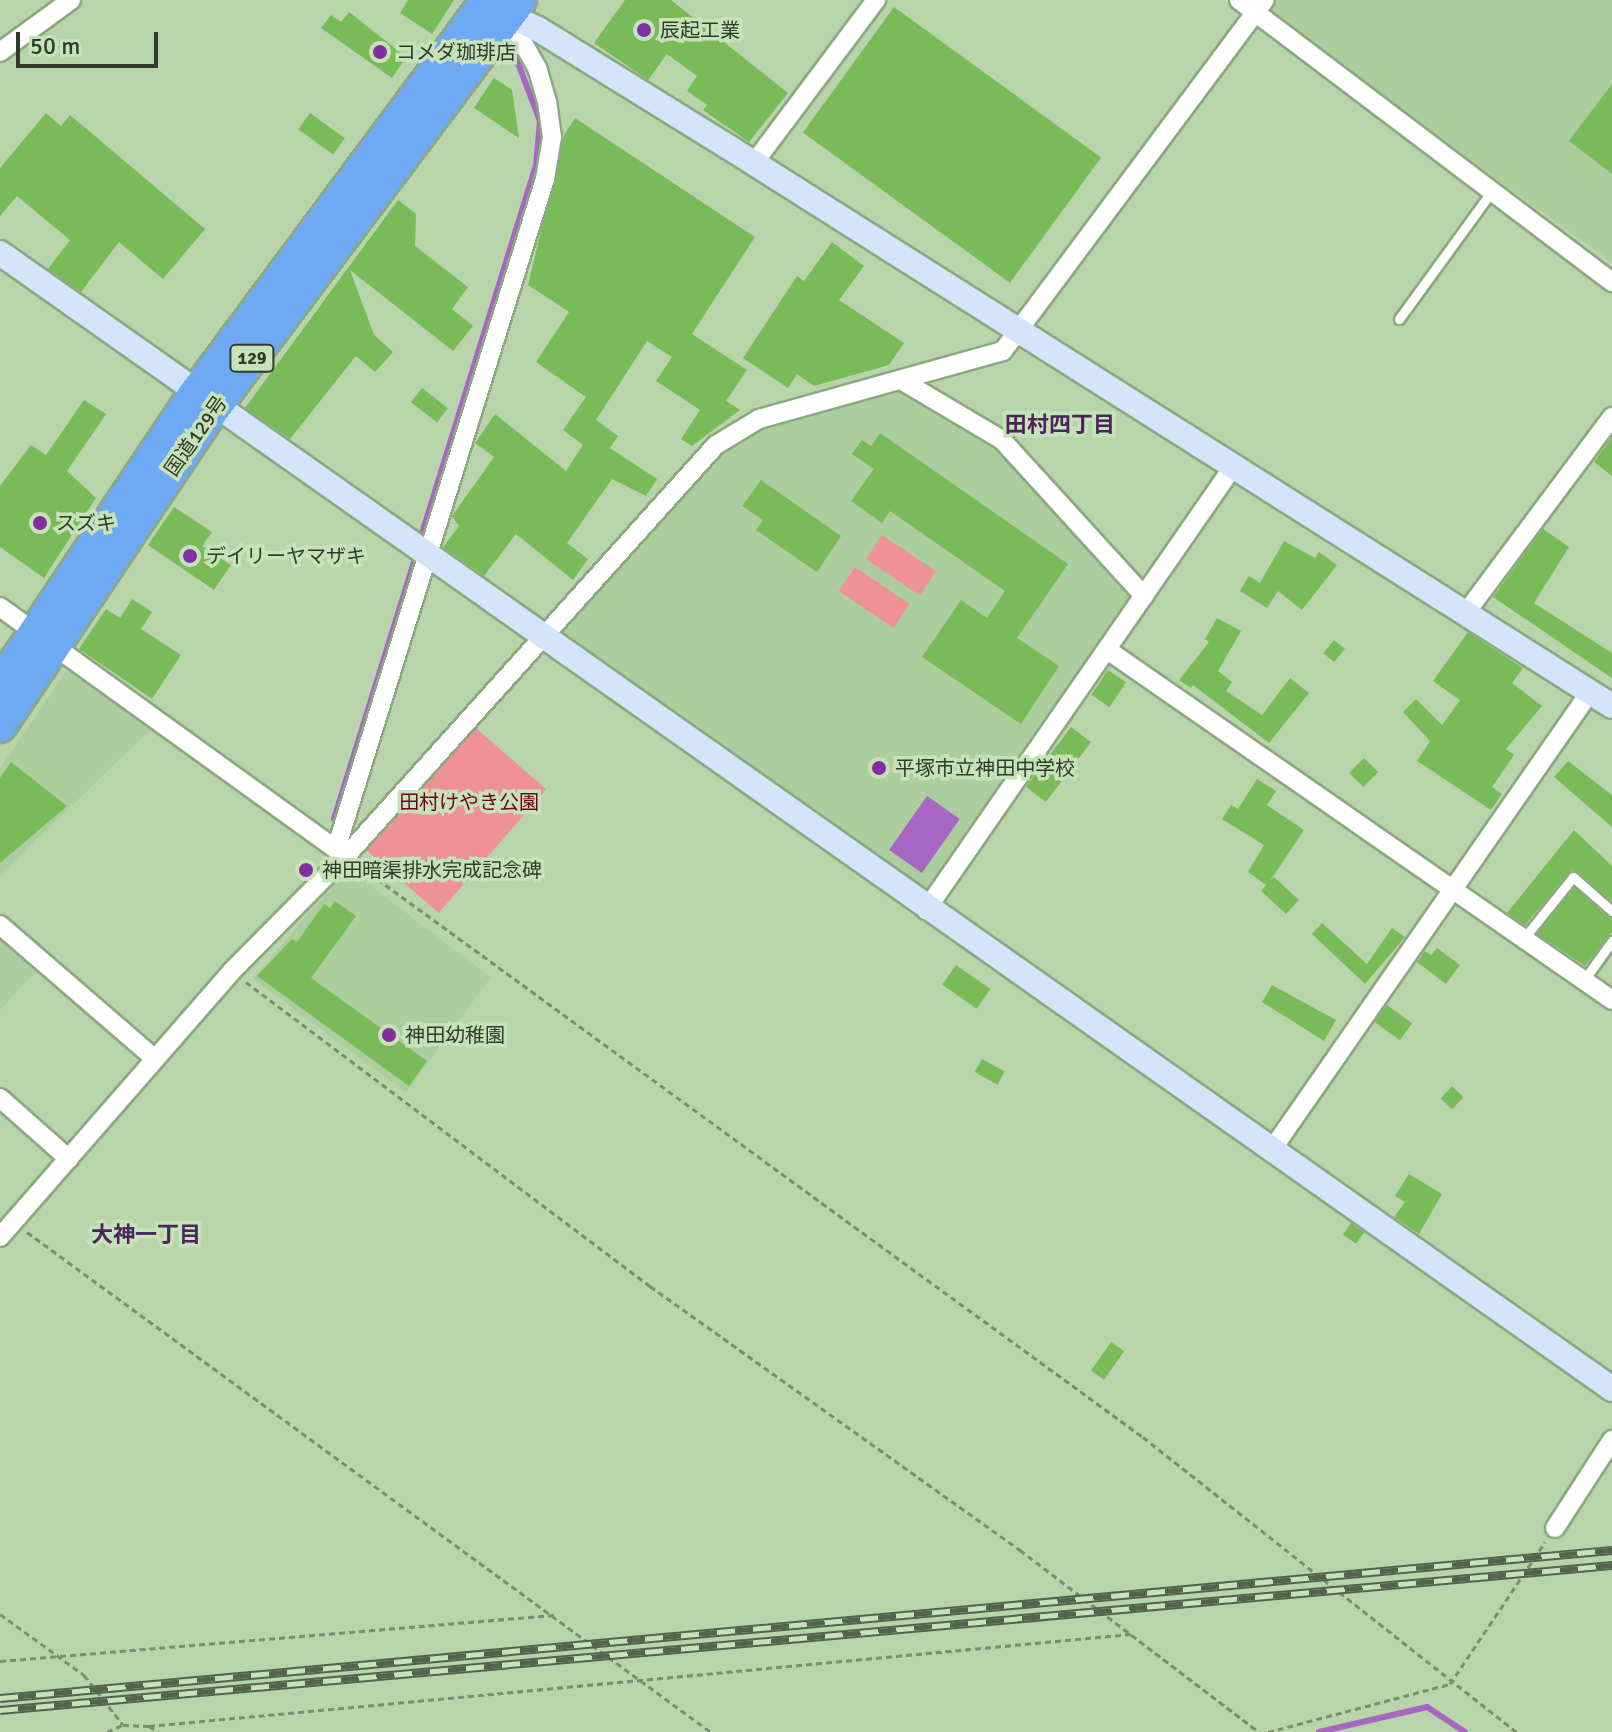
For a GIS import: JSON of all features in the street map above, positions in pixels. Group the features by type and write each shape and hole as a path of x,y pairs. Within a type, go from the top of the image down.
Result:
{"highway":[{"name":"国道129号","path":"0,726 44,639 205,401 496,4"},
{"name":"国道129号","path":"0,685 44,639"}],"street":[{"path":"0,52 71,0"},
{"path":"754,163 876,0"},
{"path":"1239,0 1260,6 1492,191 1612,282"},
{"path":"496,4 1018,329 1612,706"},
{"path":"341,853 427,557 545,179 552,137 537,68 496,4"},
{"path":"0,1237 232,971 716,445 759,419 1003,351 1260,6"},
{"path":"0,253 926,910 1612,1389"},
{"path":"901,380 1002,440 1144,596"},
{"path":"1465,614 1612,417"},
{"path":"926,910 1109,651 1233,467"},
{"path":"0,607 341,853"},
{"path":"1109,651 1612,1000"},
{"path":"1271,1151 1455,891 1590,692"},
{"path":"0,925 155,1059"},
{"path":"0,1098 69,1159"},
{"path":"1555,1528 1612,1440"}],"lane":[{"path":"1399,319 1492,191"},
{"path":"1524,938 1573,877 1612,911"},
{"path":"1584,980 1612,941"}],"path":[{"path":"341,853 1143,1437 1332,1581 1450,1684 1517,1732"},
{"path":"232,971 650,1286 1131,1634 1259,1732"},
{"path":"14,1222 711,1732"},
{"path":"1268,1732 1450,1684 1555,1528"},
{"path":"0,1614 84,1675 123,1725"},
{"path":"0,1661 555,1615"},
{"path":"107,1732 123,1725 149,1726 1131,1634"},
{"path":"149,1726 158,1732"}],"shaded area":[{"path":"1276,0 1612,0 1612,262 1266,13"},
{"name":"平塚市立神田中学校","path":"906,390 979,433 1013,462 1134,594 1132,606 929,895 560,634 731,446 753,432"},
{"path":"68,668 152,728 0,875 0,768"},
{"path":"927,796 960,819 922,873 889,850"},
{"name":"神田幼稚園","path":"352,872 491,977 406,1092 253,979 342,874"},
{"path":"0,939 36,971 0,1010"}],"green space":[{"path":"882,535 936,571 920,595 866,559"},
{"path":"855,567 910,604 893,628 839,591"},
{"name":"田村けやき公園","path":"470,723 546,789 439,913 362,847"}],"building":[{"path":"408,0 454,0 432,34 400,13"},
{"path":"625,0 671,0 788,93 749,142 703,110 707,105 687,91 697,76 667,54 648,80 594,43"},
{"path":"894,7 1101,157 1010,283 803,132"},
{"path":"349,12 406,57 392,78 321,28 331,15 341,22"},
{"path":"494,78 512,90 519,138 474,108"},
{"path":"1612,84 1612,174 1569,141"},
{"path":"46,113 61,126 70,115 205,229 163,279 119,242 81,292 48,269 70,240 17,196 0,216 0,168"},
{"path":"310,113 345,138 333,154 298,129"},
{"path":"575,118 755,237 692,334 747,370 726,401 740,410 692,446 681,439 700,410 656,381 672,357 647,341 596,420 618,436 610,448 657,479 646,496 612,479 567,543 588,559 573,580 516,534 484,576 443,547 459,526 452,516 494,457 475,443 495,414 566,471 583,445 563,430 586,397 536,362 569,312 528,285 564,135"},
{"path":"398,200 416,214 415,246 468,287 452,309 473,326 453,351 350,270 374,335 393,352 375,372 356,356 290,439 245,408"},
{"path":"832,242 864,266 839,300 904,343 889,365 814,386 797,374 788,388 743,358 797,276 804,281"},
{"path":"422,388 448,408 437,423 411,402"},
{"name":"スズキ","path":"84,400 106,414 67,471 96,498 44,578 0,547 0,486 31,445 46,455"},
{"path":"880,433 1068,564 1017,638 1059,666 1021,724 922,657 961,600 987,618 1005,591 890,511 882,523 851,501 874,469 852,454 862,440 871,446"},
{"path":"1612,437 1612,476 1594,462"},
{"path":"761,480 841,536 817,572 756,530 763,520 742,506"},
{"name":"デイリーヤマザキ","path":"174,507 212,532 202,546 231,565 214,590 148,545"},
{"path":"1543,529 1569,547 1534,603 1612,653 1612,678 1493,597"},
{"path":"1284,541 1315,558 1319,552 1337,565 1302,610 1278,591 1267,608 1240,591 1249,576 1260,583"},
{"path":"132,599 152,612 141,629 181,655 152,699 79,649 106,609 120,618"},
{"path":"1217,618 1241,631 1218,671 1232,682 1226,691 1262,715 1290,678 1309,693 1269,743 1193,685 1191,688 1179,680 1209,642 1205,639"},
{"path":"1468,632 1523,668 1512,683 1542,706 1506,749 1514,755 1492,787 1502,794 1491,810 1417,761 1430,741 1403,712 1416,699 1442,725 1460,700 1433,681"},
{"path":"1334,640 1345,649 1334,662 1323,653"},
{"path":"1108,670 1126,682 1109,707 1091,695"},
{"path":"1071,727 1091,742 1046,802 1026,787"},
{"path":"1364,758 1378,772 1363,787 1349,773"},
{"path":"1568,761 1612,795 1612,827 1554,777"},
{"path":"11,762 67,806 0,863 0,778"},
{"path":"1257,779 1276,791 1267,805 1304,830 1270,881 1274,877 1299,900 1286,914 1261,891 1266,885 1248,872 1264,845 1222,819 1231,805 1238,809"},
{"path":"1574,830 1612,866 1612,901 1571,870 1525,925 1507,913"},
{"path":"1574,888 1612,918 1612,932 1585,966 1537,934"},
{"path":"335,901 356,916 311,978 427,1061 409,1086 257,976 292,939 297,942 324,904 330,908"},
{"path":"1322,923 1367,964 1392,928 1405,937 1365,984 1312,934"},
{"path":"1437,948 1460,965 1446,984 1417,962 1425,951 1431,955"},
{"path":"956,965 990,989 977,1009 942,985"},
{"path":"1272,985 1336,1020 1324,1041 1262,1002"},
{"path":"1387,1005 1412,1023 1400,1040 1375,1022"},
{"path":"982,1059 1005,1072 997,1085 975,1072"},
{"path":"1452,1086 1464,1097 1452,1109 1440,1098"},
{"path":"1409,1174 1442,1194 1419,1234 1394,1217 1405,1202 1395,1196"},
{"path":"1351,1223 1364,1232 1356,1244 1343,1234"},
{"path":"1111,1342 1124,1351 1104,1380 1091,1371"}],"waterway":[{"path":"420,540 536,166 540,121 513,50"},
{"path":"334,819 416,555"},
{"path":"1319,1732 1427,1707 1465,1732"}],"railway":[{"path":"0,1698 1612,1550"},
{"path":"0,1710 1612,1565"}],"place":[{"name":"辰起工業","path":"644,30"},
{"name":"コメダ珈琲店","path":"380,52"},
{"name":"スズキ","path":"40,523"},
{"name":"デイリーヤマザキ","path":"190,556"},
{"name":"平塚市立神田中学校","path":"879,768"},
{"name":"神田暗渠排水完成記念碑","path":"306,870"},
{"name":"神田幼稚園","path":"389,1035"}],"district":[{"name":"田村四丁目","path":"1060,425"},
{"name":"大神一丁目","path":"146,1235"}]}
